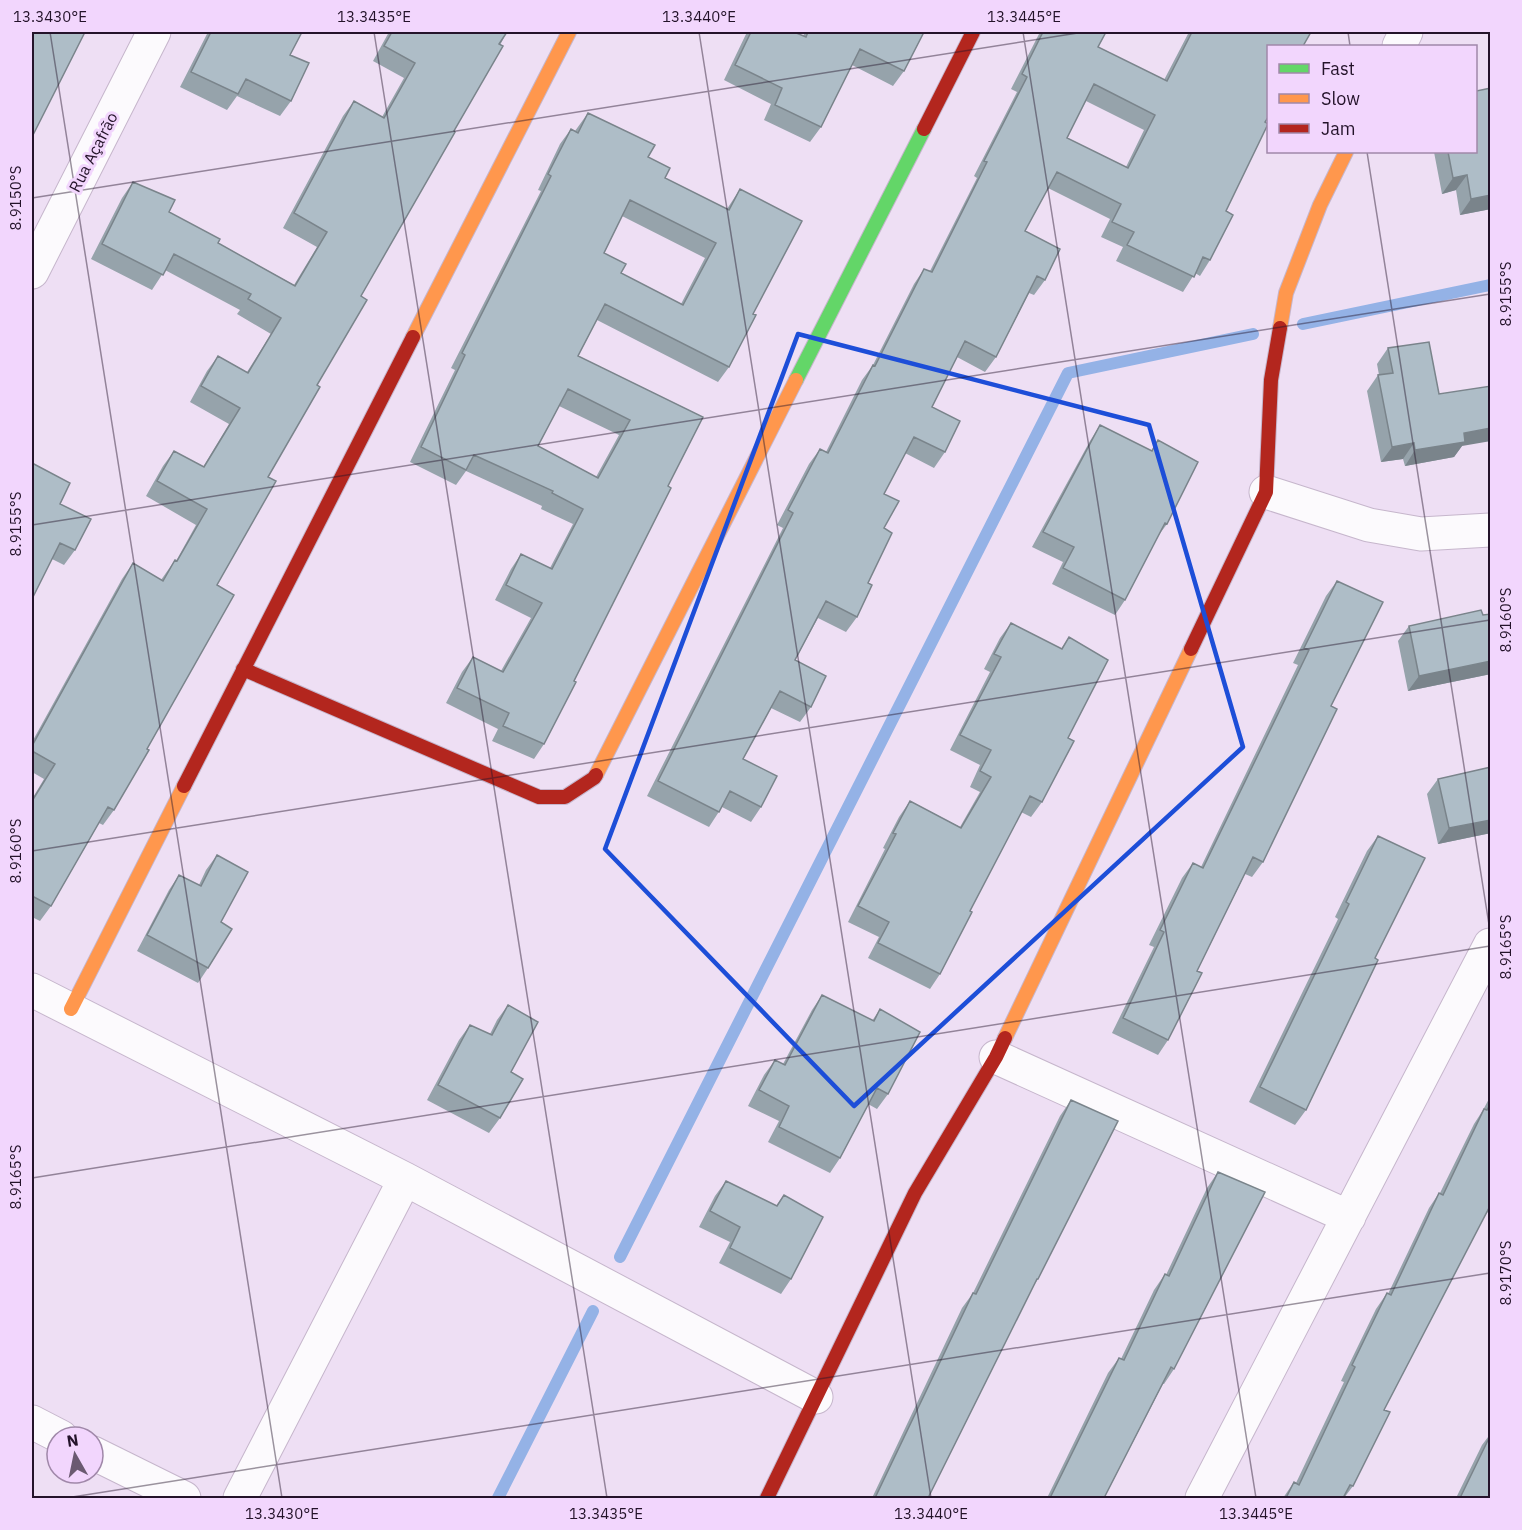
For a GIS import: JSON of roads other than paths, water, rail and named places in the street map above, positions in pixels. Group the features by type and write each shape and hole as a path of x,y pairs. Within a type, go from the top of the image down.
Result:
{"street":[{"name":"Rua Açafrão","path":"32,272 154,32"},
{"path":"71,1009 569,32"},
{"path":"243,669 539,797 565,797 594,778 973,32"},
{"path":"767,1498 915,1193 996,1058 1266,492 1271,380 1286,293 1320,205 1346,153"},
{"path":"1266,492 1369,525 1420,534 1491,530"},
{"path":"1202,1498 1491,945"},
{"path":"32,990 405,1179 816,1397"},
{"path":"996,1058 1349,1217"},
{"path":"240,1498 405,1179"},
{"path":"105,1459 184,1498"}],"waterway":[{"path":"1303,324 1490,285"},
{"path":"620,1257 1068,373 1253,334"},
{"path":"498,1498 593,1311"}]}
